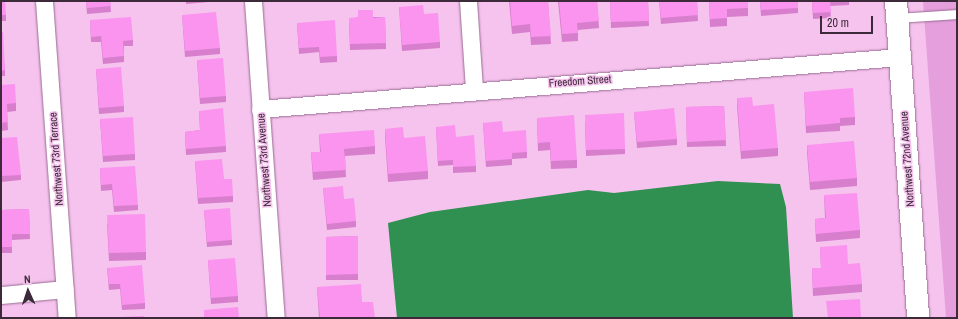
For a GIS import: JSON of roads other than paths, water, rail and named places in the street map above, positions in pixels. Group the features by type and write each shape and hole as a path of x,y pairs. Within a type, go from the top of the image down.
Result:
{"street":[{"name":"Northwest 73rd Terrace","path":"44,1 67,318"},
{"name":"Northwest 73rd Avenue","path":"253,1 276,318"},
{"path":"468,1 474,89"},
{"name":"Northwest 72nd Avenue","path":"897,10 918,318"},
{"name":"Freedom Street","path":"260,109 474,89 900,56"},
{"path":"1,295 65,289"}],"lane":[{"path":"897,10 957,14"}]}
